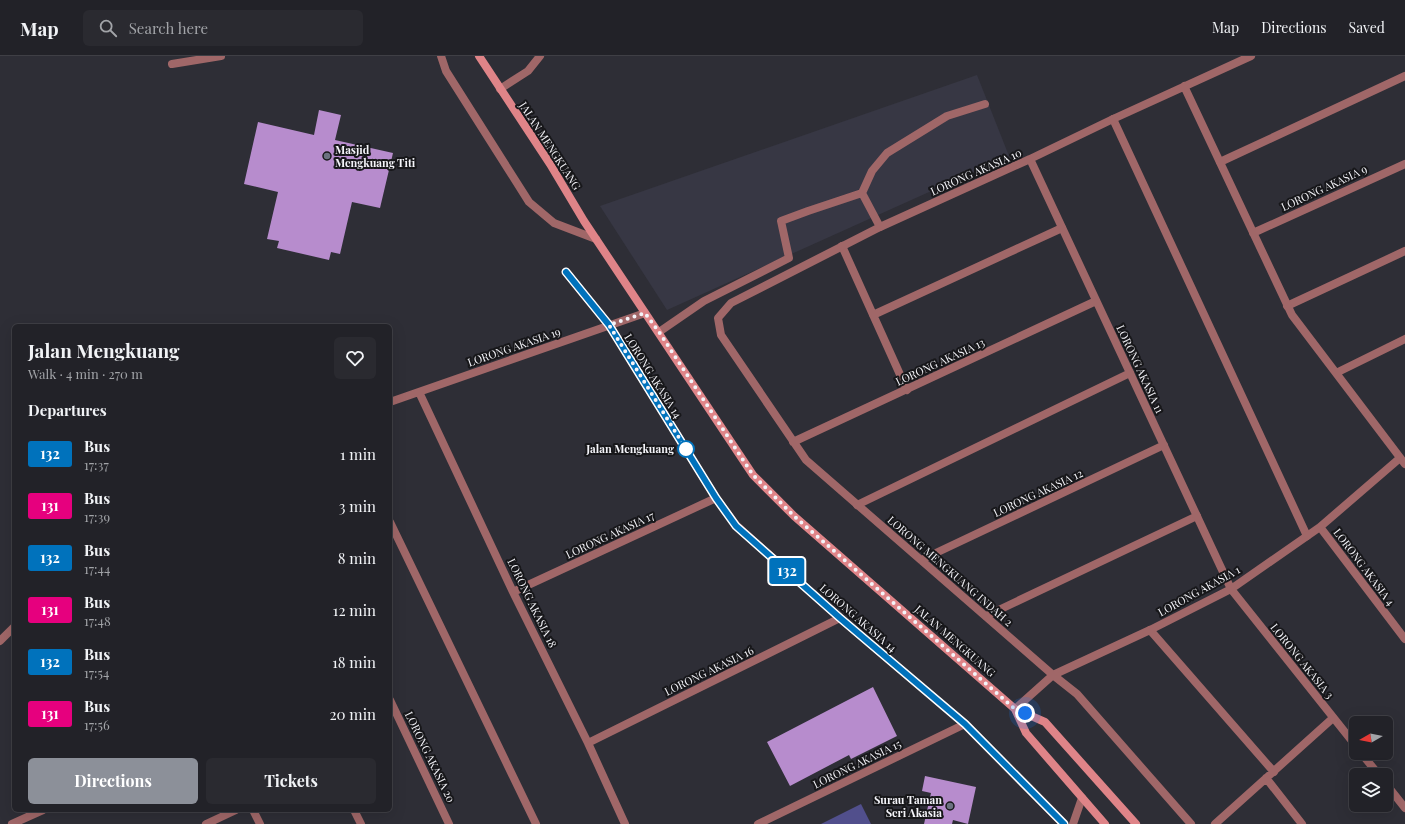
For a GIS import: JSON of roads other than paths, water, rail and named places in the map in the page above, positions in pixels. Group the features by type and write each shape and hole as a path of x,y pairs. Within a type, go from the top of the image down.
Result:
{"main road":[{"name":"JALAN MENGKUANG","path":"479,56 550,164 596,239 753,475 794,516 1015,709 1045,722 1136,824"},
{"name":"JALAN MENGKUANG","path":"1015,709 1026,734 1105,824"}],"street":[{"path":"172,64 221,56"},
{"path":"441,56 446,71 529,202 554,223 596,239"},
{"path":"500,89 528,71 540,56"},
{"name":"LORONG AKASIA 10","path":"718,318 731,303 880,227 1251,56"},
{"path":"1220,162 1405,76"},
{"path":"1184,86 1292,315 1403,461"},
{"path":"659,332 704,301 789,258 781,221 862,193 872,171 887,153 947,116 985,104"},
{"path":"1113,119 1307,536"},
{"name":"LORONG AKASIA 11","path":"1030,159 1231,589"},
{"name":"LORONG AKASIA 9","path":"1253,233 1405,164"},
{"path":"862,193 880,227"},
{"path":"873,315 1062,228"},
{"path":"842,246 907,390"},
{"path":"1287,306 1405,252"},
{"name":"LORONG AKASIA 14","path":"566,272 609,325 716,498 736,526 840,618 965,724 1064,824"},
{"name":"LORONG AKASIA 13","path":"793,442 1096,301"},
{"name":"LORONG AKASIA 19","path":"392,401 645,313"},
{"name":"LORONG MENGKUANG INDAH 2","path":"718,318 721,335 806,460 1053,675 1077,694 1191,824"},
{"path":"1336,373 1405,339"},
{"path":"857,505 1130,373"},
{"name":"LORONG AKASIA 18","path":"419,392 513,592 588,743 625,824"},
{"name":"LORONG AKASIA 12","path":"921,560 1164,446"},
{"name":"LORONG AKASIA 1","path":"1015,709 1053,675 1150,630 1231,589 1320,527 1403,461"},
{"name":"LORONG AKASIA 17","path":"513,592 716,498"},
{"path":"986,616 1197,516"},
{"path":"392,526 536,824"},
{"name":"LORONG AKASIA 4","path":"1320,527 1405,639"},
{"name":"LORONG AKASIA 3","path":"1231,589 1349,737"},
{"name":"LORONG AKASIA 16","path":"588,743 840,618"},
{"path":"0,641 12,629"},
{"path":"1150,630 1274,772"},
{"name":"LORONG AKASIA 20","path":"392,704 449,824"},
{"path":"1215,824 1333,718"},
{"name":"LORONG AKASIA 15","path":"758,824 965,724"},
{"path":"1367,760 1373,768"},
{"path":"1266,778 1302,824"},
{"path":"1393,793 1405,808"},
{"path":"1073,824 1082,798"},
{"path":"12,824 39,812"},
{"path":"206,824 232,812"},
{"path":"254,812 260,824"},
{"path":"355,812 361,824"}],"place":[{"name":"Masjid Mengkuang Titi","path":"327,156"},
{"name":"Jalan Mengkuang","path":"686,449"},
{"name":"Surau Taman Seri Akasia","path":"950,806"}]}
